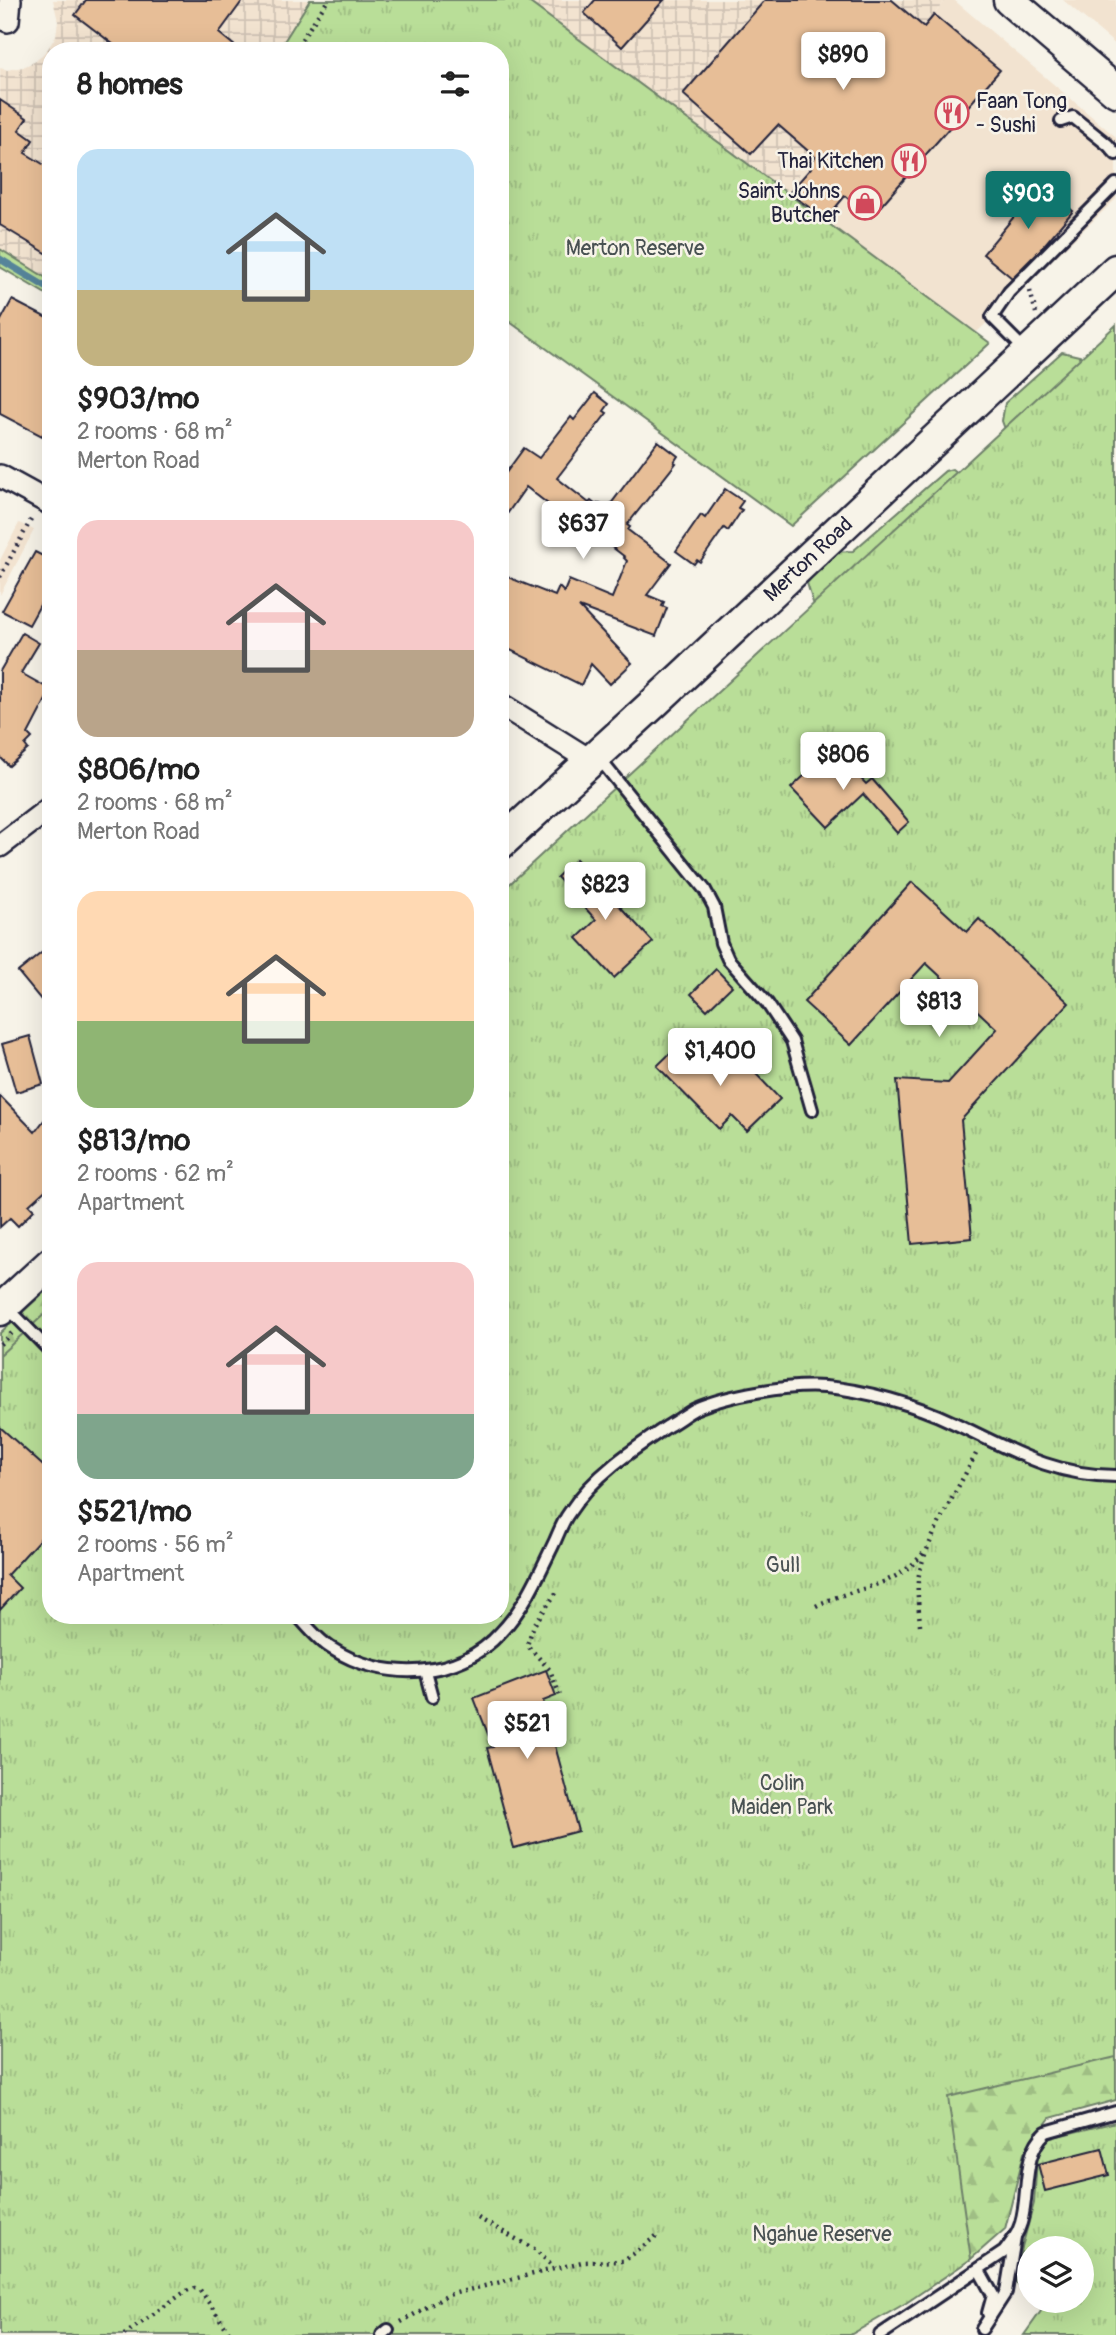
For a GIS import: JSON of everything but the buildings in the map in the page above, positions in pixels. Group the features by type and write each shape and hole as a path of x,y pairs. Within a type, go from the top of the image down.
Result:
{"main road":[{"path":"1009,0 1116,91"},
{"name":"Merton Road","path":"509,836 594,758 1022,347 1115,271"},
{"path":"3,1308 42,1271"}],"street":[{"path":"0,477 42,500"},
{"path":"509,709 594,758"},
{"path":"0,846 42,814"}],"lane":[{"path":"1061,121 1073,117 1116,154"},
{"path":"1022,347 992,317 1009,292 1116,184"},
{"path":"594,758 705,890 714,907 728,959 767,1003 792,1041 811,1110"},
{"path":"3,1308 42,1344"},
{"path":"509,1621 533,1586 569,1513 590,1488 632,1450 695,1409 745,1394 824,1387 893,1400 950,1420 1035,1462 1079,1474 1116,1476"},
{"path":"306,1624 324,1643 354,1660 384,1670 425,1671 467,1659 501,1633 507,1624"},
{"path":"425,1671 432,1697"},
{"path":"979,2270 993,2295 982,2329 1006,2292 1015,2238 1021,2221 1027,2174 1039,2138 1046,2132 1116,2112"},
{"path":"880,2335 979,2270 1004,2252 1015,2238"}],"path":[{"path":"300,42 328,0"},
{"path":"1022,347 1038,320 1030,290 1040,281"},
{"path":"0,577 42,507"},
{"path":"920,1625 918,1579 930,1545 984,1438"},
{"path":"816,1606 857,1589 877,1586 898,1577 913,1567 930,1545"},
{"path":"556,1593 534,1625 527,1645 550,1670 559,1696"},
{"path":"478,2218 536,2250 554,2269"},
{"path":"385,2333 448,2295 582,2262 624,2260 659,2234"},
{"path":"124,2335 186,2291 195,2288 200,2290 231,2335"}],"shaded area":[{"path":"53,0 310,0 284,42 52,42 56,36 58,21"},
{"path":"526,0 946,0 784,192"},
{"path":"946,0 954,0 1116,137 1116,199 977,332 784,192"},
{"path":"1063,0 1116,0 1116,45"},
{"path":"42,55 42,275 0,249 0,68 7,70 23,67"},
{"path":"19,523 34,530 0,595 0,560"}],"green space":[{"name":"Merton Reserve","path":"310,0 526,0 990,343 791,526 509,321 509,42 284,42"},
{"path":"0,249 42,275 42,292 0,267"},
{"name":"Colin Maiden Park","path":"1116,325 1116,2057 948,2097 971,2259 906,2303 850,2335 0,2335 0,1355 42,1316 42,1624 509,1624 509,885"},
{"path":"1062,352 1092,359 1009,440 1002,421 1005,403"},
{"path":"952,469 972,485 816,612 807,583 834,552 853,551 945,471"},
{"path":"42,1294 42,1403 0,1390 0,1333"},
{"name":"Ngahue Reserve","path":"496,1911 1116,2047 1116,2100 1050,2118 1024,2153 1005,2229 971,2259 871,2316"},
{"path":"1116,2122 1116,2335 1024,2335 1040,2313 1094,2313 1094,2236 1025,2236 1034,2203 1037,2159 1045,2139"}],"waterway":[{"path":"0,259 42,285"}],"place":[{"name":"Faan Tong - Sushi","path":"952,113"},
{"name":"Thai Kitchen","path":"909,161"},
{"name":"Saint Johns Butcher","path":"865,203"}],"park label":[{"name":"Gull","path":"783,1565"}]}
